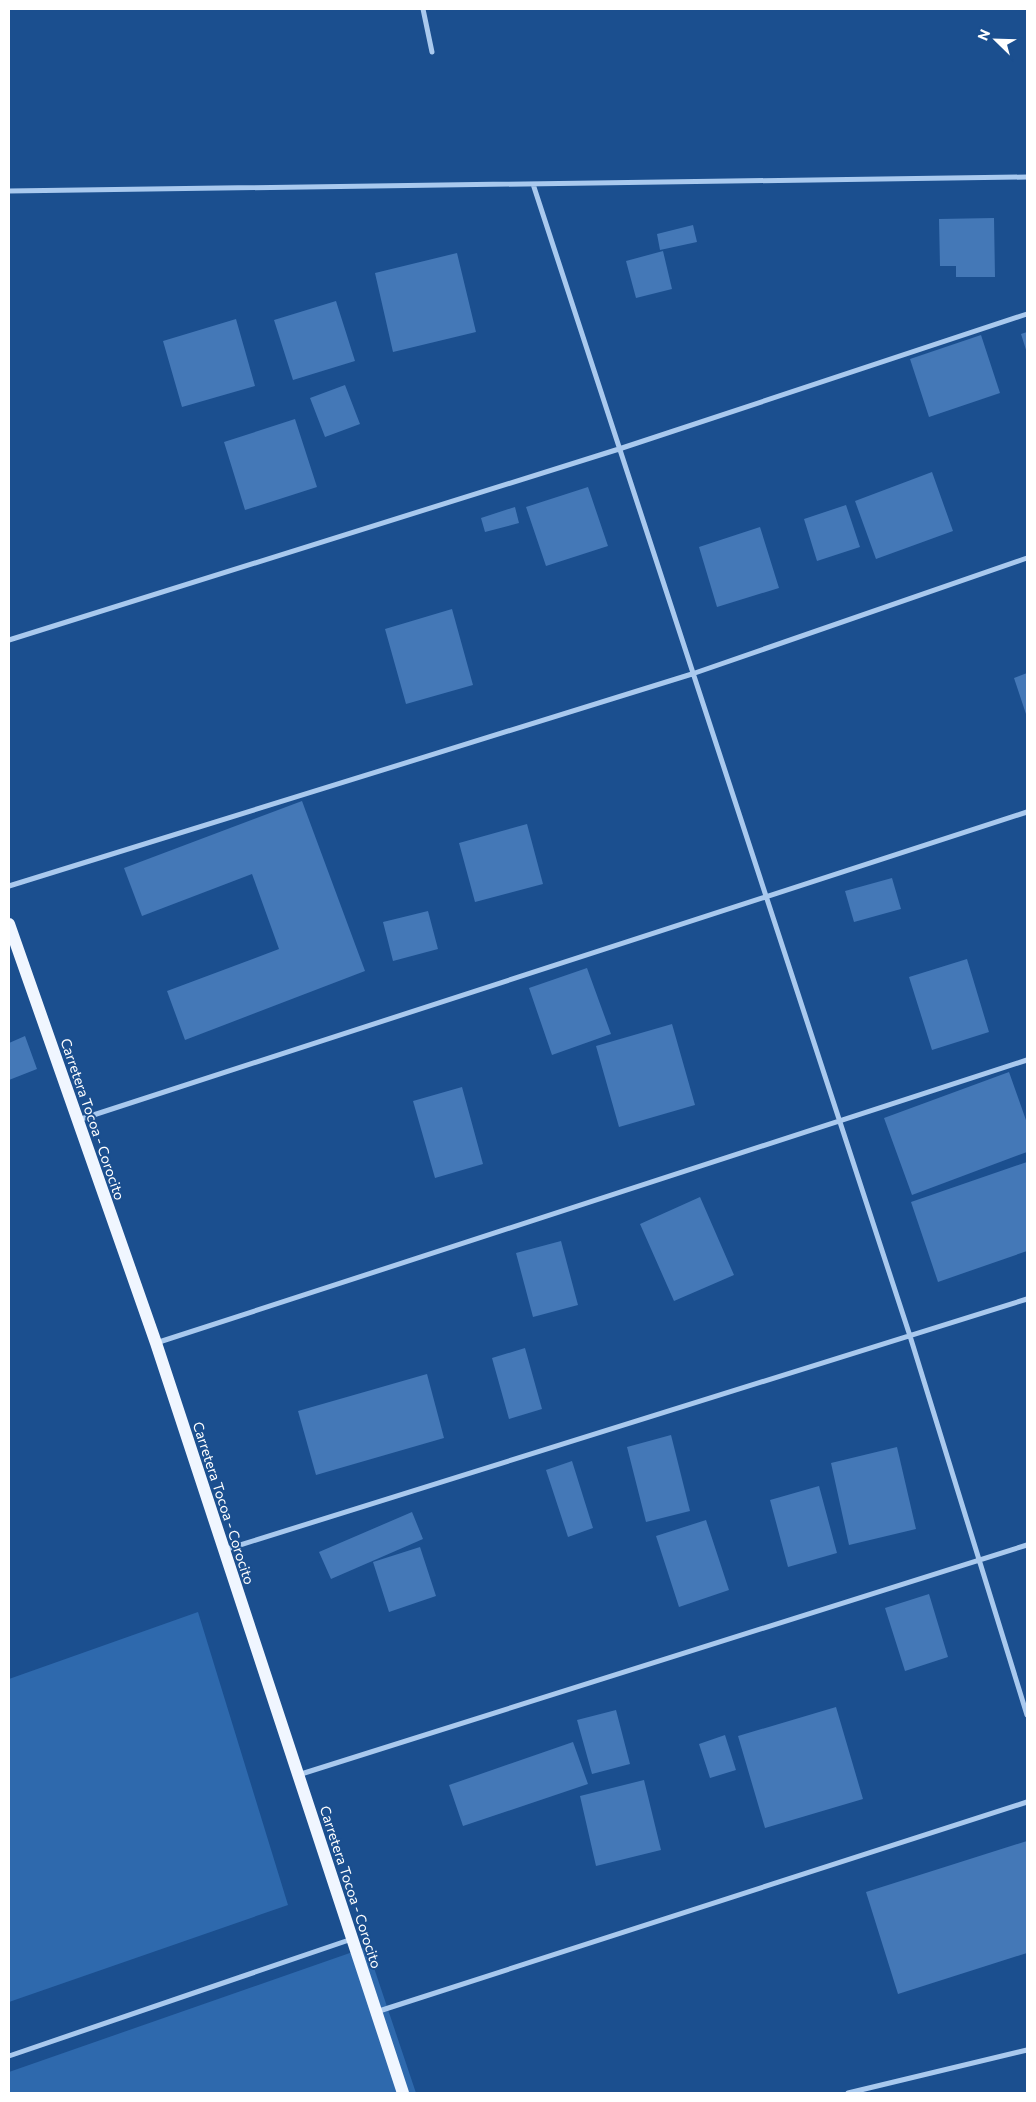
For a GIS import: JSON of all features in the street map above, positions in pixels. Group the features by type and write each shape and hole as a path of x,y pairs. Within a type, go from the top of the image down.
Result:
{"main road":[{"name":"Carretera Tocoa - Corocito","path":"9,924 156,1343 403,2093"}],"street":[{"path":"423,9 432,52"},
{"path":"9,191 1027,177"},
{"path":"533,184 910,1336 1027,1715"},
{"path":"9,640 619,449 1027,314"},
{"path":"9,886 692,674 1027,558"},
{"path":"78,1120 1027,812"},
{"path":"156,1343 1027,1060"},
{"path":"224,1550 1027,1299"},
{"path":"298,1775 1027,1545"},
{"path":"376,2012 1027,1802"},
{"path":"9,2056 352,1939"},
{"path":"848,2093 1027,2050"}],"shaded area":[{"path":"198,1612 288,1905 9,2002 9,1679"},
{"path":"367,1947 416,2093 9,2093 9,2072"}],"building":[{"path":"994,218 995,277 956,277 956,266 940,266 939,219"},
{"path":"693,225 697,242 660,250 657,234"},
{"path":"663,251 672,289 636,298 626,261"},
{"path":"457,253 476,332 393,352 375,273"},
{"path":"336,301 355,361 293,380 274,320"},
{"path":"236,319 255,386 182,407 163,341"},
{"path":"1027,332 1027,353 1021,334"},
{"path":"981,335 1000,393 929,417 910,359"},
{"path":"345,385 360,424 325,437 310,398"},
{"path":"295,419 317,487 245,510 224,442"},
{"path":"932,472 953,531 876,559 855,501"},
{"path":"588,487 608,546 546,566 526,507"},
{"path":"846,505 860,547 817,561 804,519"},
{"path":"515,507 519,523 485,532 481,518"},
{"path":"760,527 779,588 717,607 699,547"},
{"path":"452,609 473,685 406,704 385,629"},
{"path":"1027,673 1027,717 1014,678"},
{"path":"302,801 365,971 185,1040 167,991 279,949 252,874 142,916 124,868"},
{"path":"527,824 543,884 475,902 459,843"},
{"path":"892,878 901,909 854,922 845,891"},
{"path":"428,911 438,949 393,961 383,922"},
{"path":"967,959 989,1032 932,1050 909,977"},
{"path":"587,968 611,1034 552,1055 529,988"},
{"path":"672,1024 695,1105 619,1127 596,1046"},
{"path":"25,1036 37,1069 9,1080 9,1043"},
{"path":"1009,1072 1027,1123 1027,1152 912,1195 884,1118"},
{"path":"462,1087 483,1164 435,1178 413,1101"},
{"path":"1027,1162 1027,1251 938,1282 911,1202"},
{"path":"700,1197 734,1275 674,1301 640,1224"},
{"path":"561,1241 578,1305 533,1317 516,1253"},
{"path":"525,1348 542,1409 509,1419 492,1358"},
{"path":"427,1374 444,1438 316,1475 298,1411"},
{"path":"671,1435 690,1511 646,1522 627,1447"},
{"path":"897,1447 916,1529 849,1545 831,1463"},
{"path":"572,1461 593,1528 568,1537 546,1470"},
{"path":"819,1486 837,1553 788,1567 770,1500"},
{"path":"412,1512 423,1539 331,1579 319,1552"},
{"path":"706,1520 729,1590 679,1607 656,1536"},
{"path":"420,1547 436,1596 389,1612 373,1562"},
{"path":"929,1594 948,1657 905,1671 885,1608"},
{"path":"836,1707 863,1799 765,1828 738,1736"},
{"path":"616,1710 630,1764 592,1774 577,1720"},
{"path":"725,1735 736,1770 710,1778 699,1744"},
{"path":"573,1742 588,1784 463,1826 449,1785"},
{"path":"644,1780 661,1850 596,1866 580,1796"},
{"path":"1027,1841 1027,1953 898,1994 866,1892"}]}
